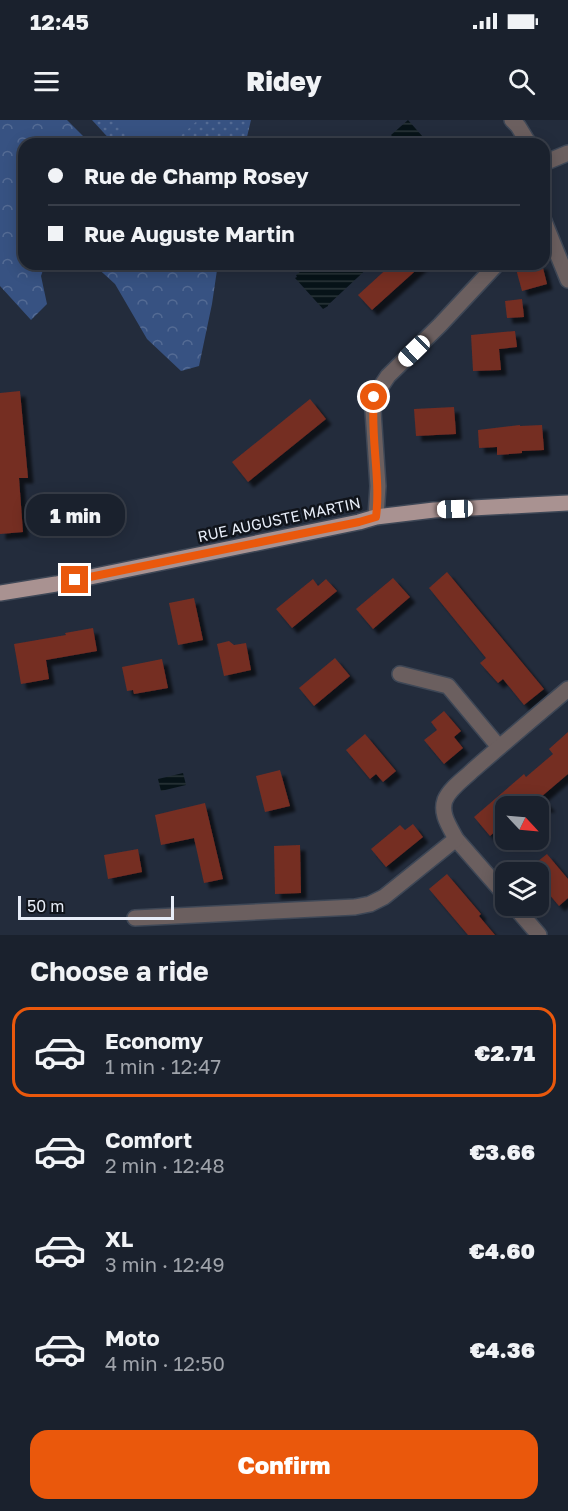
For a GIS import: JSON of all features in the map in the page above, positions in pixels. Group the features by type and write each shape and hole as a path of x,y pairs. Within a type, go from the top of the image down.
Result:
{"main road":[{"name":"RUE AUGUSTE MARTIN","path":"0,593 56,584 376,517 434,510 568,503"}],"street":[{"path":"512,120 525,138"},
{"path":"550,160 568,153"},
{"path":"550,236 568,280"},
{"path":"376,517 378,486 374,397 388,376 491,270"},
{"path":"400,674 448,686 499,747"},
{"path":"495,883 456,839 446,820 444,801 450,792 499,747 568,689"},
{"path":"135,918 355,907 369,904 394,889 456,839"},
{"path":"523,916 539,935"}],"green space":[{"path":"0,120 67,120 85,138 18,138 18,270 43,270 41,276 47,304 31,320 0,286"},
{"path":"92,120 251,120 247,138 108,138"},
{"path":"113,120 198,120 178,138 129,138"},
{"path":"100,270 217,270 199,366 181,371 147,339 115,284"}],"shaded area":[{"path":"408,120 423,137 394,138 391,135"},
{"path":"302,270 366,270 323,309 295,278"},
{"path":"183,773 186,785 161,791 158,779"}],"building":[{"path":"385,270 416,270 372,310 358,295"},
{"path":"516,270 544,270 547,284 522,291"},
{"path":"522,299 524,317 507,318 505,301"},
{"path":"515,331 517,347 499,349 501,370 473,371 471,335"},
{"path":"20,391 28,478 19,478 23,532 0,534 0,393"},
{"path":"310,399 326,419 248,482 232,462"},
{"path":"454,407 456,434 416,436 414,409"},
{"path":"542,425 544,450 497,455 497,447 479,448 478,430"},
{"path":"447,572 544,689 524,705 503,679 498,683 480,663 486,658 429,588"},
{"path":"393,578 410,597 373,629 356,609"},
{"path":"313,579 318,586 326,579 337,591 292,628 276,609"},
{"path":"194,598 203,640 178,645 169,603"},
{"path":"93,628 97,651 46,660 49,679 21,684 14,644"},
{"path":"229,641 234,645 246,643 251,670 224,676 217,644"},
{"path":"335,658 350,676 314,706 299,688"},
{"path":"162,659 168,688 134,694 133,690 127,691 122,667"},
{"path":"444,711 461,731 454,737 463,748 444,764 424,740 437,730 431,722"},
{"path":"568,732 568,774 542,796 498,796 524,774 526,777 553,754 549,749"},
{"path":"365,734 396,771 383,782 376,774 370,779 346,750"},
{"path":"280,770 290,806 265,812 256,776"},
{"path":"495,799 495,832 490,836 474,817"},
{"path":"205,803 223,879 204,883 194,838 161,845 155,815"},
{"path":"413,824 423,837 386,867 371,849 400,825 405,830"},
{"path":"300,845 301,893 275,894 274,846"},
{"path":"138,849 142,872 108,879 104,855"},
{"path":"547,854 568,879 568,898 559,906 549,894 549,862 537,862"},
{"path":"447,874 481,914 479,916 495,935 468,935 429,889"}],"route":[{"path":"75,580 376,517 378,486 374,397"}]}
